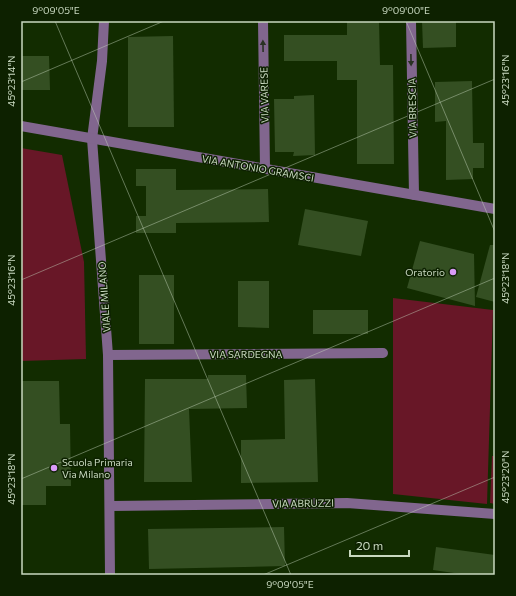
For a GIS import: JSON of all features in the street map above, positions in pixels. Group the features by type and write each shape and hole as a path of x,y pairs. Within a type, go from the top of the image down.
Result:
{"street":[{"name":"VIALE MILANO","path":"104,21 102,61 92,138 108,355 110,575"},
{"name":"VIA VARESE","path":"263,21 265,169"},
{"name":"VIA BRESCIA","path":"411,21 414,195"},
{"name":"VIA ANTONIO GRAMSCI","path":"21,126 495,209"},
{"name":"VIA SARDEGNA","path":"108,355 383,353"},
{"name":"VIA ABRUZZI","path":"110,506 347,503 495,514"}],"shaded area":[{"path":"21,148 62,155 84,262 86,359 21,361"},
{"path":"393,298 493,310 487,504 393,494"},
{"path":"492,456 495,456 495,504 490,503"}],"building":[{"path":"347,21 379,21 380,65 393,65 394,164 357,164 357,80 337,80 337,61 284,61 284,35 347,35"},
{"path":"422,21 456,21 456,47 423,48"},
{"path":"173,36 174,127 128,127 128,37"},
{"path":"21,56 49,56 50,90 21,90"},
{"path":"472,81 473,143 484,143 484,168 473,168 473,179 446,180 446,121 435,122 435,82"},
{"path":"314,95 315,155 293,156 294,152 275,152 274,99 294,99 294,96"},
{"path":"136,169 176,169 176,190 268,189 269,222 176,223 176,233 136,233 136,216 146,216 146,186 136,186"},
{"path":"305,209 368,221 361,256 298,245"},
{"name":"Oratorio","path":"420,241 474,254 475,306 407,288"},
{"path":"490,245 495,245 495,302 476,297"},
{"path":"139,275 174,275 174,344 139,344"},
{"path":"238,281 269,281 269,328 238,327"},
{"path":"313,310 368,310 368,334 313,334"},
{"path":"208,375 246,375 247,408 189,409 192,482 144,482 145,379 208,379"},
{"path":"315,379 318,482 241,483 241,440 285,439 284,380"},
{"path":"21,381 59,381 60,424 70,424 71,486 46,486 46,505 21,505"},
{"path":"284,527 285,566 149,569 148,529"},
{"path":"436,547 495,555 495,575 468,575 433,570"}],"place":[{"name":"Oratorio","path":"453,272"},
{"name":"Scuola Primaria Via Milano","path":"54,468"}]}
